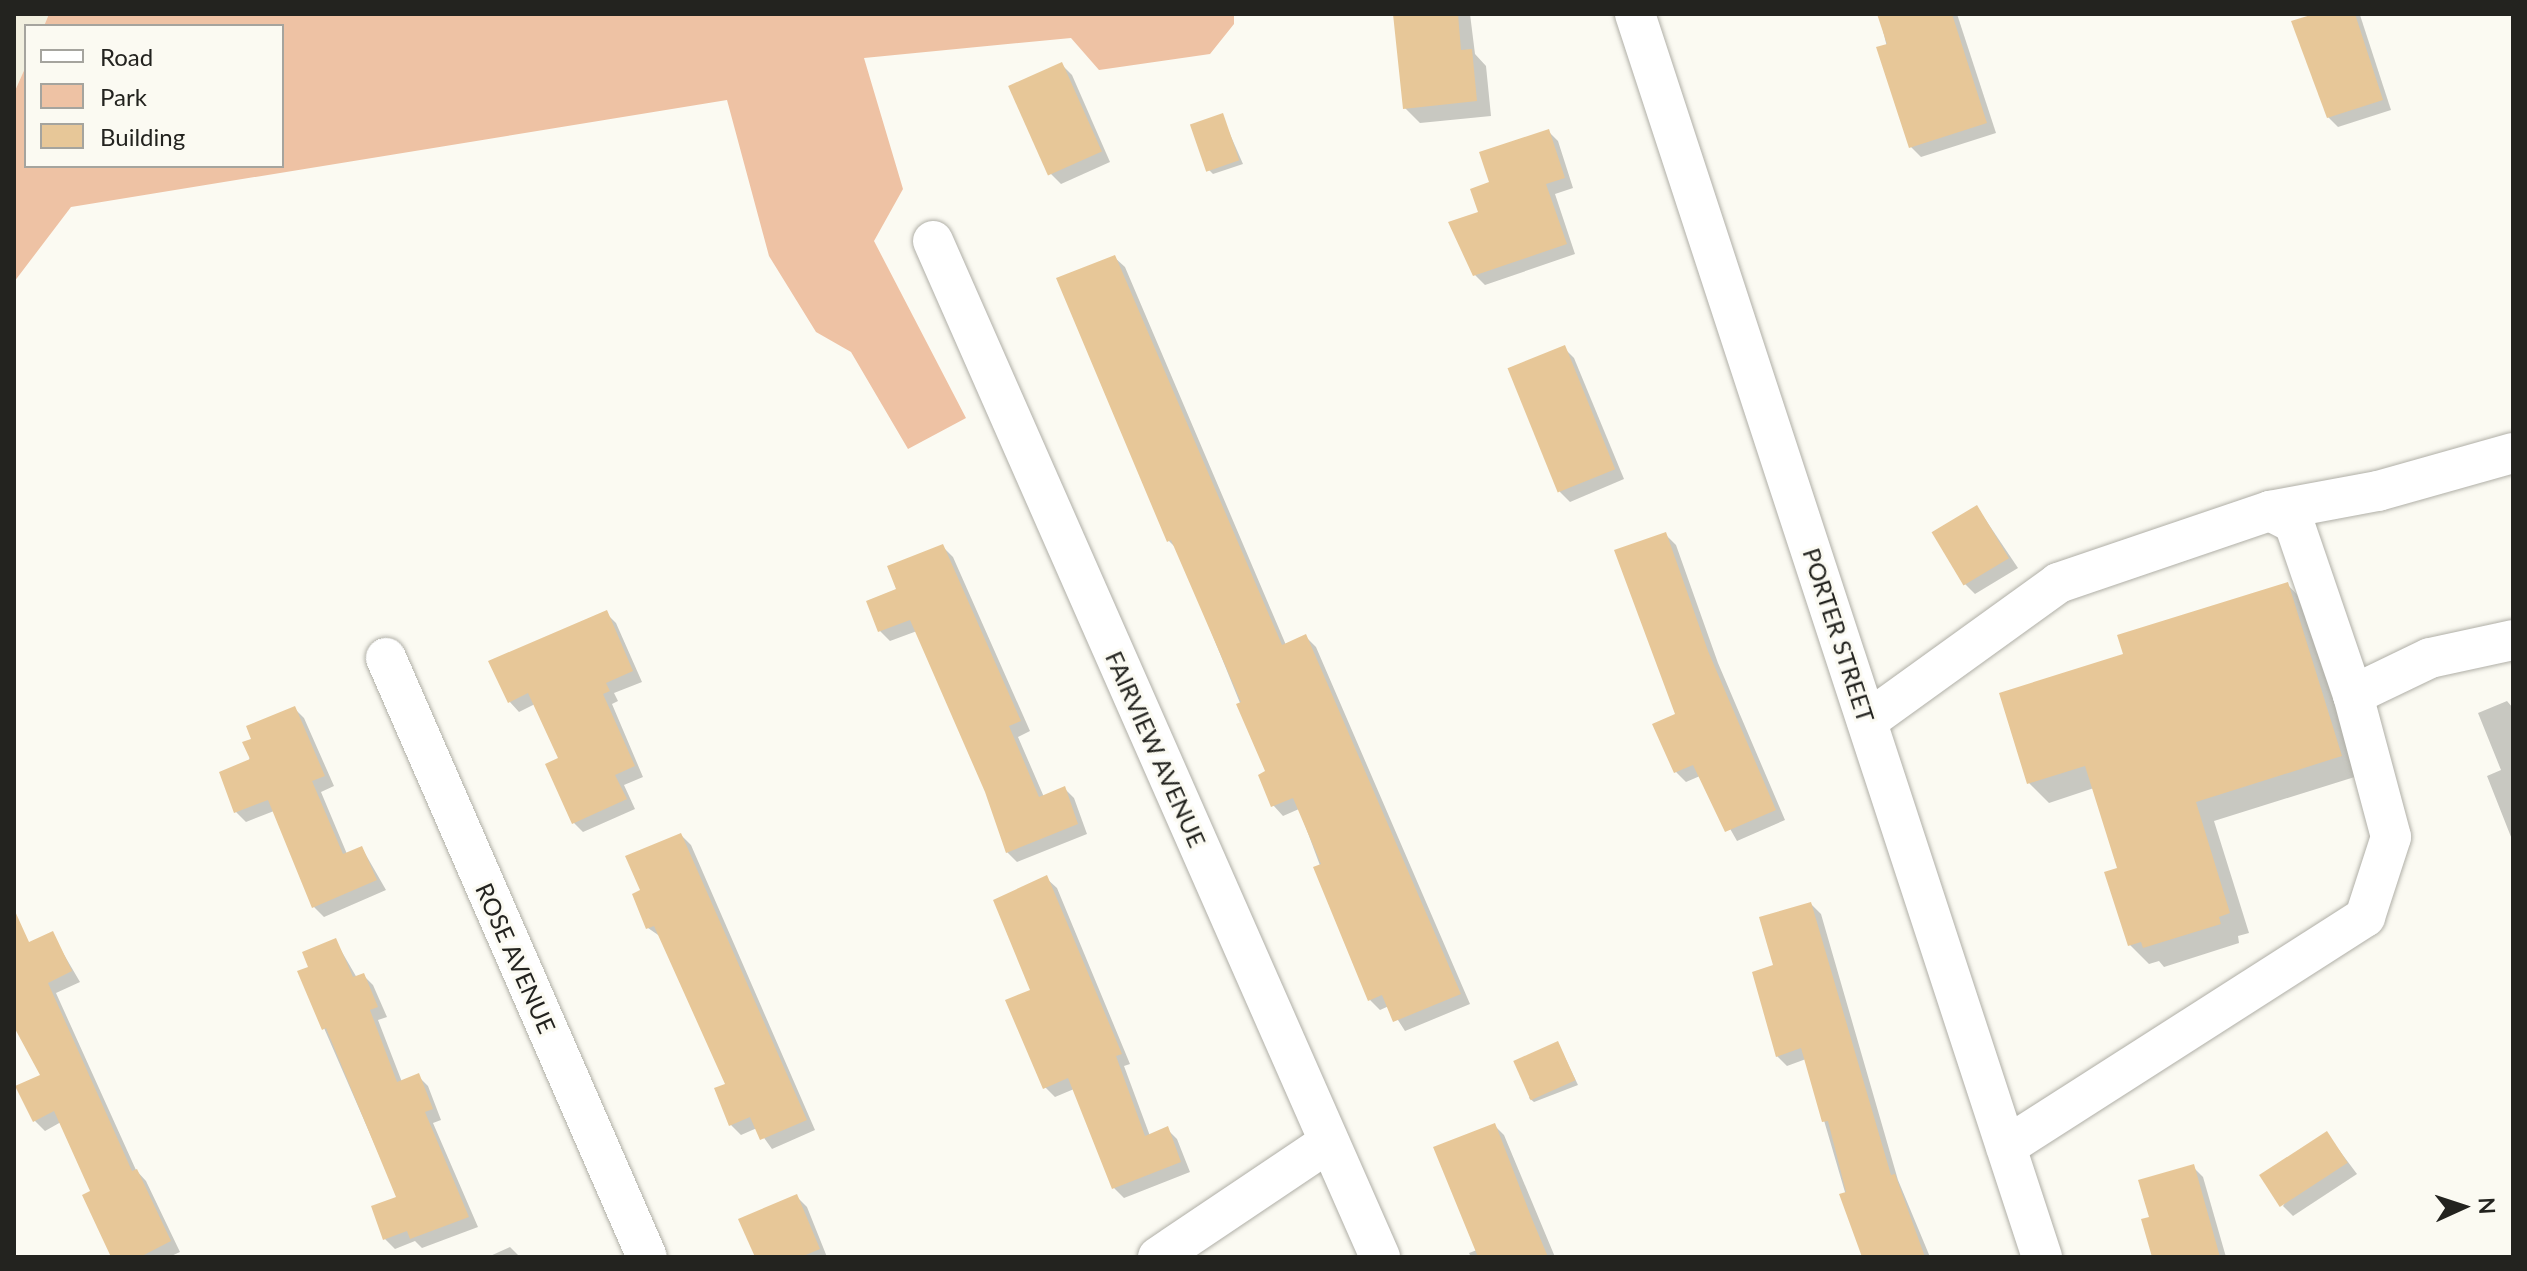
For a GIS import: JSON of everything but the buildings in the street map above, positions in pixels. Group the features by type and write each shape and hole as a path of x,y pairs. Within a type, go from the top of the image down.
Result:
{"street":[{"name":"PORTER STREET","path":"1635,14 2042,1257"},
{"name":"FAIRVIEW AVENUE","path":"933,241 1380,1257"},
{"path":"1867,721 2058,583 2270,511 2378,491 2513,453"},
{"path":"2006,1147 2365,917 2391,837 2353,695 2294,523 2270,511"},
{"path":"2353,695 2430,658 2513,640"},
{"name":"ROSE AVENUE","path":"386,658 647,1257"},
{"path":"1158,1257 1329,1142"}],"shaded area":[{"path":"14,14 49,14 45,24 24,24 24,70 14,93"}],"green space":[{"path":"49,14 1234,14 1234,24 1210,54 1099,70 1071,38 864,58 903,189 874,241 966,418 908,449 851,352 816,332 769,256 727,100 71,207 14,282 14,93 24,70 24,168 284,168 284,24 45,24"}]}
